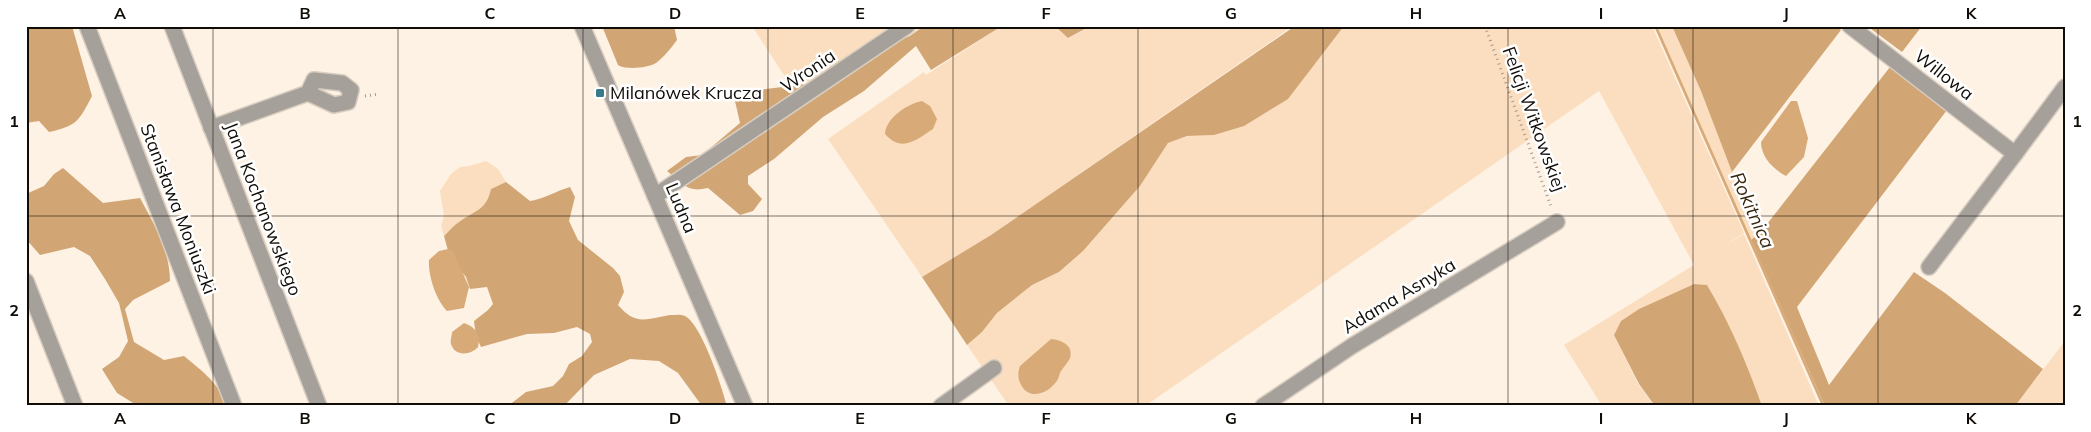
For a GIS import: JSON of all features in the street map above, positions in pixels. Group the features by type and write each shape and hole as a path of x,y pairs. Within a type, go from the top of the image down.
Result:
{"street":[{"name":"Stanisława Moniuszki","path":"87,26 234,406"},
{"name":"Jana Kochanowskiego","path":"172,26 319,406"},
{"name":"Ludna","path":"582,26 745,406"},
{"name":"Wronia","path":"655,196 907,26"},
{"name":"Willowa","path":"1850,26 2015,154"},
{"path":"1929,267 2065,87"},
{"path":"211,128 308,93"},
{"name":"Adama Asnyka","path":"1263,406 1352,346 1557,222"},
{"path":"26,281 75,406"},
{"path":"941,406 994,368"}],"path":[{"name":"Felicji Witkowskiej","path":"1485,26 1557,222"}],"shaded area":[{"path":"26,26 72,26 92,96 80,117 71,125 49,132 39,121 26,123"},
{"path":"602,26 674,26 677,40 665,55 653,65 625,68 618,65"},
{"path":"752,26 924,26 910,36 903,36 804,106"},
{"path":"924,26 1002,26 931,70 916,46 864,91 823,117 774,159 748,176 748,184 762,199 753,211 740,215 708,188 690,188 667,171 686,157 702,155 740,123 735,101 749,91 806,84 839,61 910,36"},
{"path":"1002,26 1055,26 1069,38 1090,26 1293,26 991,235 922,277 828,139 924,72 926,75"},
{"path":"1055,26 1090,26 1068,38"},
{"path":"1295,26 1344,26 1288,99 1244,126 1214,135 1187,136 1168,143 1140,186 1083,251 1059,272 1032,285 997,313 982,332 967,345 922,277 991,235"},
{"path":"1344,26 1652,26 1744,233 1724,246 1744,234 1819,406 1762,406 1738,344 1715,299 1707,285 1694,284 1639,309 1621,321 1614,335 1638,384 1655,406 1602,406 1564,345 1694,265 1599,91 1145,406 1009,406 967,345 982,332 997,313 1032,285 1059,272 1083,251 1140,186 1168,143 1187,136 1214,135 1288,99"},
{"path":"1654,26 1657,26 1825,406 1822,406"},
{"path":"1657,26 1672,26 1701,91 1732,172 1763,228 1751,240"},
{"path":"1672,26 1837,26 1841,30 1732,172 1701,91"},
{"path":"1867,26 1922,26 1902,52"},
{"path":"1890,67 1947,110 1797,307 1829,385 1914,272 1945,293 2043,369 2015,406 1825,406 1751,240 1764,228"},
{"path":"922,101 930,106 937,119 933,129 909,143 897,143 891,140 885,134 886,128 893,117 910,105"},
{"path":"1791,101 1797,101 1808,138 1804,157 1786,176 1765,158 1761,142"},
{"path":"486,161 498,169 506,182 491,189 483,206 457,223 444,236 441,226 444,216 440,191 451,174 460,167"},
{"path":"63,168 103,203 140,198 164,248 170,281 133,300 125,309 134,342 164,360 184,356 215,384 227,406 138,406 117,393 102,369 119,357 128,341 119,303 105,279 90,256 74,247 40,255 26,239 26,194 44,186 54,174"},
{"path":"506,182 530,201 570,187 575,197 569,221 578,240 613,268 620,276 624,292 618,305 630,316 642,319 670,315 685,316 698,331 711,357 727,406 702,406 678,373 659,361 630,359 594,375 564,406 508,406 526,392 553,386 563,376 569,364 582,356 592,342 590,334 577,327 554,333 527,334 481,347 476,336 474,321 493,304 487,287 470,289 466,277 450,258 444,236 457,223 483,206 491,189"},
{"path":"448,249 453,251 469,287 464,308 447,311 439,301 433,287 429,260 439,251"},
{"path":"1694,284 1707,285 1715,299 1738,344 1762,406 1655,406 1639,384 1614,335 1621,321 1639,309"},
{"path":"464,323 477,332 479,343 478,347 471,352 459,353 451,344 452,332"},
{"path":"1051,339 1066,344 1071,353 1070,358 1053,386 1040,393 1031,394 1020,383 1018,375 1020,366"},
{"path":"2065,341 2065,406 2015,406"}],"place":[{"name":"Milanówek Krucza","path":"600,93"}],"water label":[{"name":"Rokitnica","path":"1753,210"}]}
